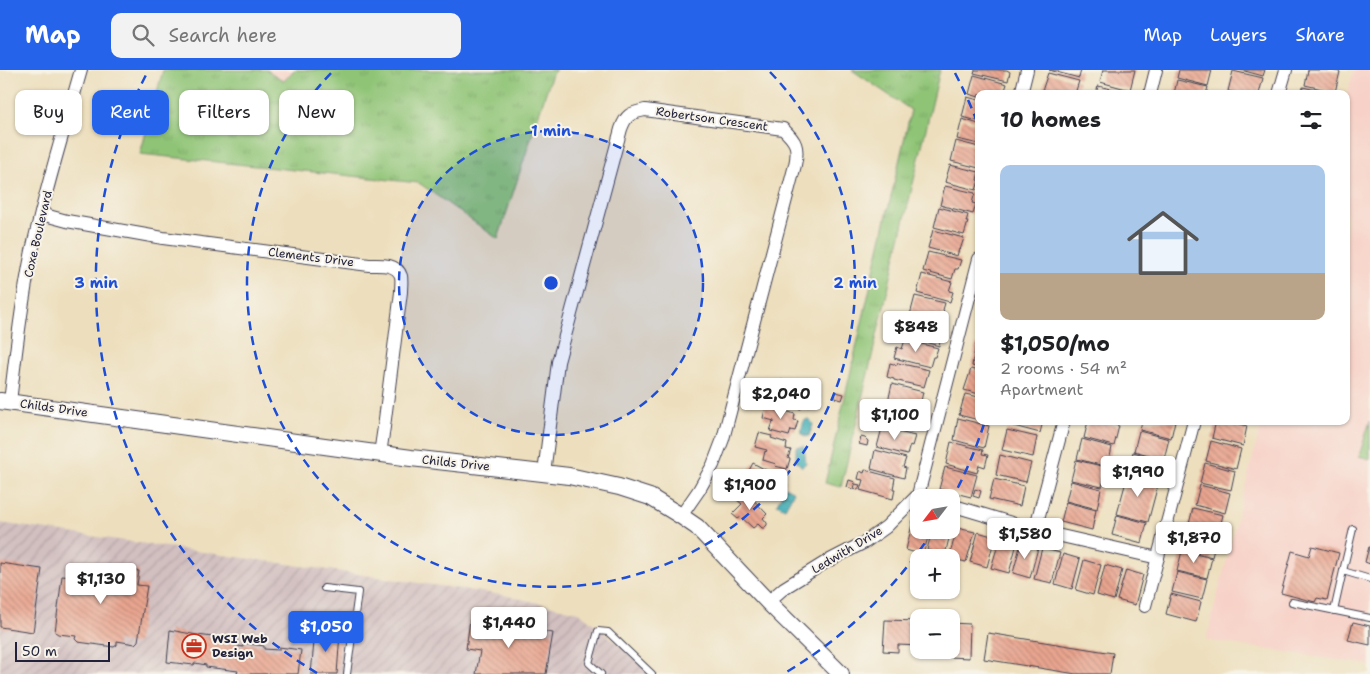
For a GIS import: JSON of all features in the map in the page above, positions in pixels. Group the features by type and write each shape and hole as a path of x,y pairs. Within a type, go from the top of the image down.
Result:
{"street":[{"name":"Coxe Boulevard","path":"5,401 32,250 81,70"},
{"path":"1021,90 1026,70"},
{"path":"1151,90 1156,70"},
{"path":"1280,90 1286,70"},
{"name":"Robertson Crescent","path":"544,473 558,362 624,120 630,114 645,110 783,129 792,137 797,147 795,165 723,439 713,465 682,516"},
{"name":"Clements Drive","path":"41,214 67,221 163,238 369,265 390,266 397,270 401,277 401,292 380,454"},
{"name":"Ledwith Drive","path":"924,489 975,276"},
{"name":"Childs Drive","path":"5,401 380,454 544,473 619,486 650,497 697,527 768,602 842,674"},
{"path":"1035,530 1063,425"},
{"path":"1145,606 1193,425"},
{"name":"Ledwith Drive","path":"768,602 784,588 826,562 865,542 910,506"},
{"path":"960,508 1035,530 1158,558"}],"lane":[{"path":"1334,611 1354,529"},
{"path":"1343,571 1370,579"},
{"path":"324,588 358,592 347,674"},
{"path":"1292,602 1370,618"},
{"path":"601,674 589,663 598,631 608,632 652,674"}],"shaded area":[{"path":"267,70 294,70 285,81"},
{"path":"1354,70 1370,70 1370,665 1206,640 1261,425 1350,425 1350,90 1348,90"},
{"path":"0,523 503,595 579,612 655,674 0,674"}],"green space":[{"path":"163,70 267,70 284,81 294,70 556,70 552,74 498,239 419,183 140,154 145,135 169,135 169,90 158,90"},
{"path":"852,70 940,70 841,487 825,483 911,110"},
{"path":"1370,421 1370,459 1359,456"}],"water":[{"path":"814,391 819,395 820,399 814,403 812,409 808,410 805,407 806,400"},
{"path":"808,419 813,425 809,436 806,437 801,431 804,421"},
{"path":"804,446 806,463 801,466 796,461 796,447"},
{"path":"785,487 794,492 785,508 777,504"}],"building":[{"path":"975,70 1007,70 1010,72 1008,81 974,73"},
{"path":"1049,70 1081,70 1079,78"},
{"path":"1103,70 1135,70 1130,90 1100,82"},
{"path":"1179,70 1212,70 1208,86 1177,78"},
{"path":"1241,70 1265,70 1263,76"},
{"path":"1308,70 1340,72 1336,90 1305,85"},
{"path":"1233,71 1263,78 1260,90 1228,90"},
{"path":"1048,73 1079,81 1076,90 1042,90"},
{"path":"974,75 1007,84 1005,90 975,90 975,96 969,94"},
{"path":"1177,80 1208,87 1207,90 1175,90"},
{"path":"1098,86 1116,90 1097,90"},
{"path":"1303,87 1316,90 1303,90"},
{"path":"967,97 975,99 975,120 962,117"},
{"path":"962,119 975,123 975,143 957,139"},
{"path":"956,141 975,146 975,167 951,161"},
{"path":"950,165 975,171 975,190 945,182"},
{"path":"945,186 975,193 972,203 975,204 973,214 940,205"},
{"path":"939,207 968,215 964,235 934,227"},
{"path":"933,230 964,238 957,256 928,248"},
{"path":"928,252 961,260 958,269 955,269 952,279 923,271"},
{"path":"922,274 952,282 949,291 953,292 950,302 917,293"},
{"path":"915,296 945,303 941,323 910,315"},
{"path":"905,317 941,325 938,336 941,336 939,346 900,334"},
{"path":"905,340 938,348 930,367 894,358 897,347 902,349"},
{"path":"975,350 975,367 972,366"},
{"path":"890,363 929,370 924,387 887,377"},
{"path":"971,369 975,370 975,393 964,390"},
{"path":"781,380 801,385 799,392 804,393 801,409 767,401 770,387 779,389"},
{"path":"803,384 810,385 809,390 802,389"},
{"path":"892,384 923,392 919,410 888,402"},
{"path":"836,392 844,394 842,400 835,398"},
{"path":"965,394 975,396 975,419 959,415"},
{"path":"766,405 795,414 794,420 798,421 795,431 791,430 789,436 770,431 774,421 763,418"},
{"path":"887,406 918,414 915,426 913,426 911,432 882,425"},
{"path":"958,418 975,422 975,425 989,426 984,448 954,440"},
{"path":"1010,425 1042,425 1040,433"},
{"path":"1087,425 1119,426 1114,446 1084,438"},
{"path":"1141,425 1174,425 1171,438 1140,430"},
{"path":"1215,425 1247,426 1243,446 1212,438"},
{"path":"882,428 915,436 907,455 877,447"},
{"path":"1007,430 1037,437 1033,457 1002,450"},
{"path":"1139,431 1169,439 1164,459 1134,451"},
{"path":"759,433 772,436 771,438 787,443 786,449 791,450 787,469 763,460 767,450 755,447"},
{"path":"861,437 868,441 867,446 859,444"},
{"path":"1082,439 1112,447 1108,467 1077,459"},
{"path":"1211,441 1241,449 1236,469 1206,461"},
{"path":"951,442 983,450 982,454 988,455 985,467 979,465 977,473 946,464"},
{"path":"875,450 906,458 903,467 906,468 904,478 871,469"},
{"path":"1133,452 1163,460 1158,480 1128,472"},
{"path":"1000,455 1031,463 1026,482 996,475"},
{"path":"1076,460 1106,467 1102,487 1071,480"},
{"path":"753,463 786,481 783,487 779,484 775,492 771,490 768,497 749,487 753,479 746,476"},
{"path":"1205,463 1235,471 1231,490 1200,483"},
{"path":"945,467 977,475 971,497 960,494 960,489 939,489"},
{"path":"865,470 895,478 893,499 860,490 863,480 858,479 860,471 864,473"},
{"path":"1128,474 1159,481 1148,522 1117,514"},
{"path":"994,479 1024,486 1020,506 989,499"},
{"path":"849,480 855,482 853,489 847,487"},
{"path":"1071,481 1101,489 1097,509 1066,501"},
{"path":"855,484 860,485 858,490 854,489"},
{"path":"1200,485 1230,493 1225,513 1195,505"},
{"path":"975,489 981,491 979,498 973,496"},
{"path":"744,490 767,514 763,518 767,523 764,528 758,524 753,528 741,517 738,519 732,514 742,504 736,499"},
{"path":"1066,502 1096,510 1092,530 1061,522"},
{"path":"1193,508 1223,515 1218,535 1188,528"},
{"path":"1117,515 1147,523 1142,543 1112,535"},
{"path":"960,529 975,532 966,562 960,561 960,549 951,549 954,539 960,539"},
{"path":"1187,529 1217,537 1212,557 1182,549"},
{"path":"978,532 995,537 987,567 970,562"},
{"path":"910,533 910,539 927,539 925,549 906,550"},
{"path":"1000,538 1017,543 1009,573 991,568"},
{"path":"930,539 949,539 946,549 927,549"},
{"path":"1021,543 1038,548 1030,578 1013,573"},
{"path":"1312,546 1339,553 1327,600 1317,598 1315,602 1281,593 1292,551 1309,556"},
{"path":"1370,547 1370,564 1365,562"},
{"path":"1042,548 1060,553 1052,583 1034,579"},
{"path":"1182,551 1212,558 1207,578 1177,571"},
{"path":"1063,554 1080,559 1072,589 1055,584"},
{"path":"1084,560 1101,565 1093,595 1076,590"},
{"path":"0,563 42,569 33,632 0,627"},
{"path":"73,563 139,571 137,585 147,586 138,641 135,644 117,641 117,645 114,647 78,642 75,639 76,636 55,632 62,576 72,577"},
{"path":"1105,565 1122,570 1114,600 1097,595"},
{"path":"1126,570 1143,575 1135,605 1117,600"},
{"path":"1177,572 1207,579 1202,599 1172,592"},
{"path":"1171,594 1201,602 1196,622 1166,614"},
{"path":"470,620 553,633 546,674 476,674 480,651 466,649"},
{"path":"885,620 910,621 910,646 898,645 898,652 883,651"},
{"path":"1353,622 1370,626 1370,645 1348,640"},
{"path":"960,623 970,624 969,658 960,658"},
{"path":"170,630 237,640 238,646 243,647 243,643 264,646 264,649 279,650 279,647 301,650 298,674 237,674 238,671 206,667 206,665 195,663 194,665 167,662"},
{"path":"315,631 340,633 337,674 311,674"},
{"path":"988,633 1113,653 1110,674 1076,674 984,659"}],"place":[{"name":"WSI Web Design","path":"194,646"}]}
